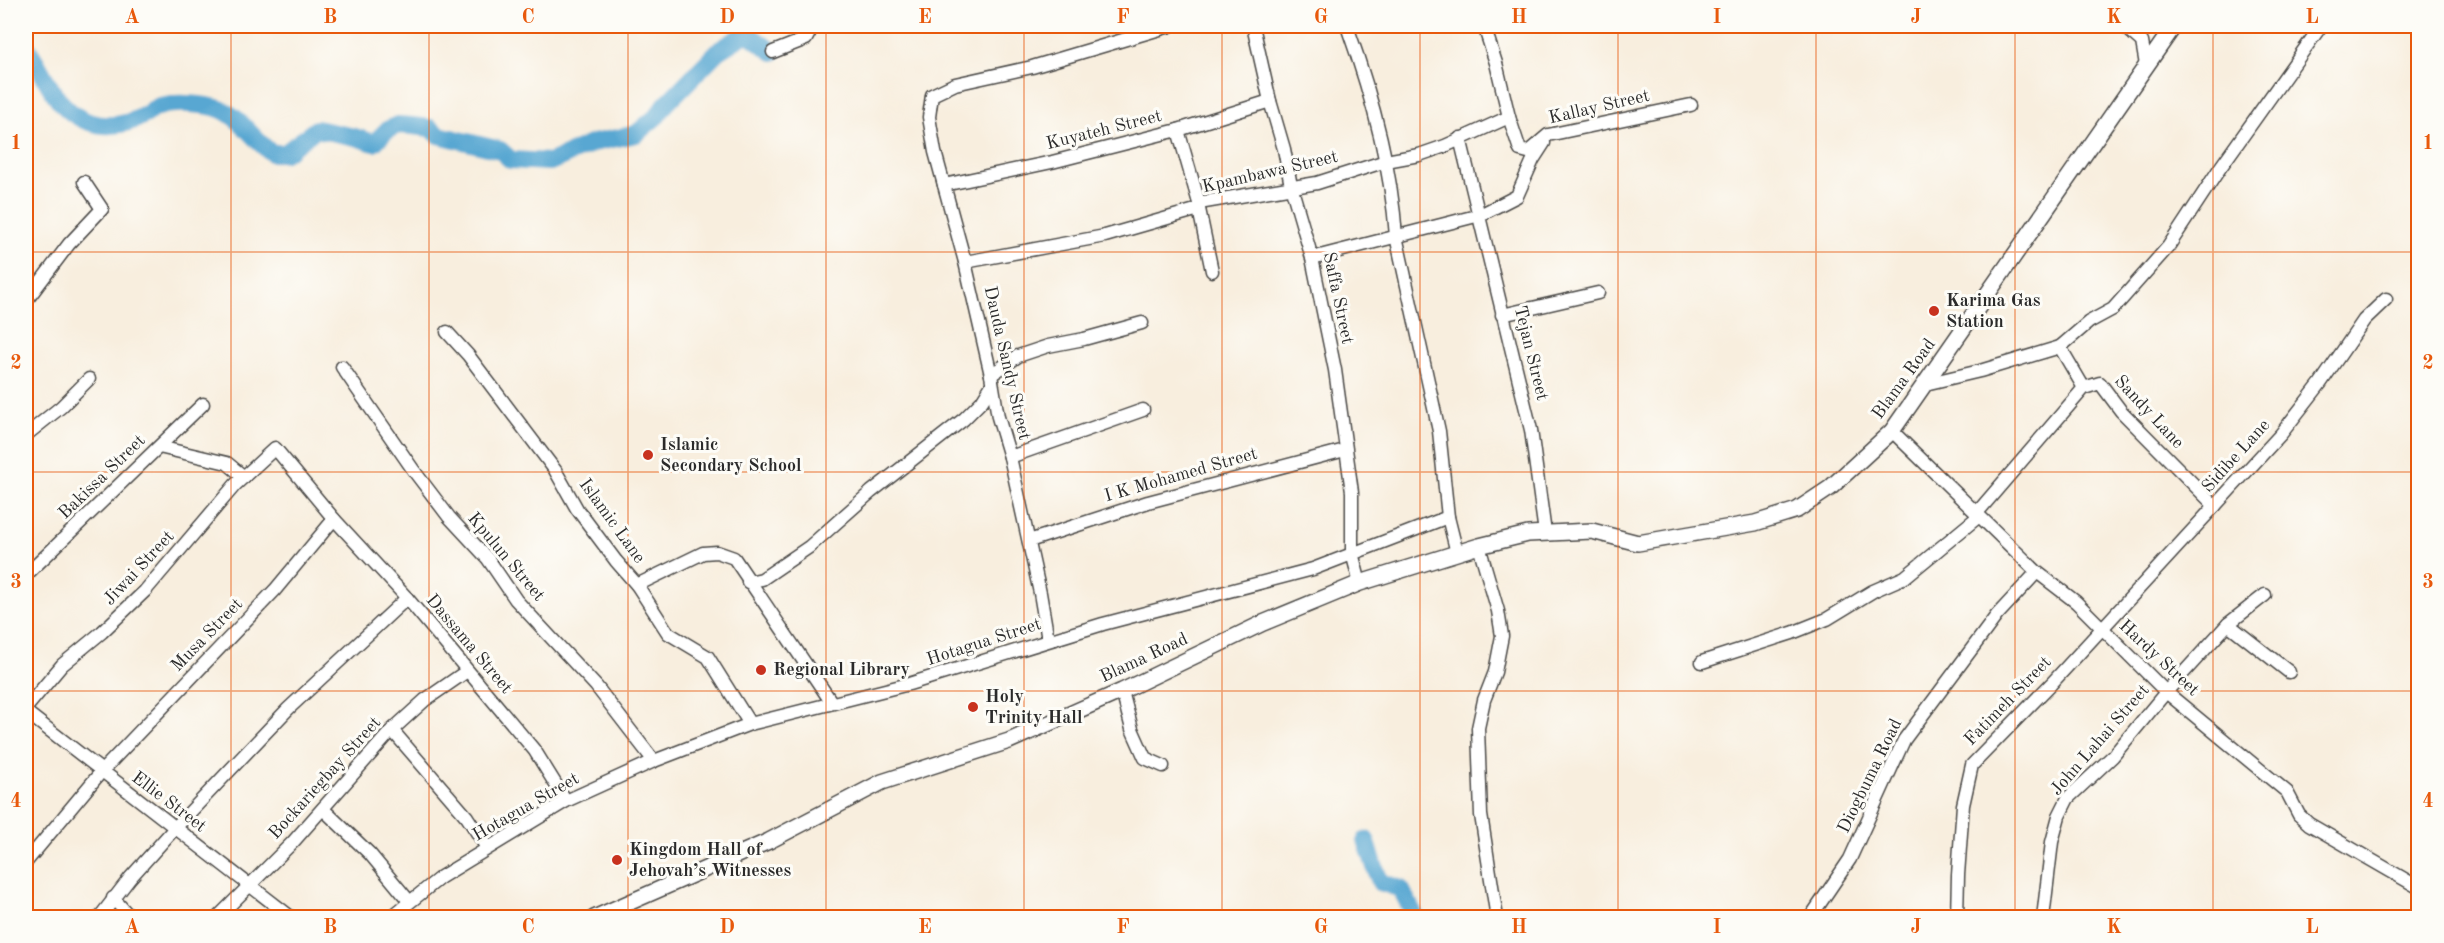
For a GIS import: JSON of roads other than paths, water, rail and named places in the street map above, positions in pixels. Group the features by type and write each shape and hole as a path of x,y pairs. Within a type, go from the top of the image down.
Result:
{"street":[{"path":"773,52 806,39 813,26"},
{"name":"Dauda Sandy Street","path":"1048,640 1029,540 1010,457 998,417 992,380 965,262 944,185 929,117 932,95 955,84 1032,68 1170,26"},
{"name":"Saffa Street","path":"1252,26 1269,100 1284,149 1291,186 1312,258 1335,370 1352,492 1352,553 1360,583"},
{"path":"1347,26 1359,61 1386,161 1394,206 1396,236 1439,431 1448,517 1457,553"},
{"path":"1484,26 1509,117"},
{"path":"2124,26 2142,42 2146,65"},
{"name":"Blama Road","path":"594,918 769,841 882,782 1009,741 1122,691 1263,623 1360,583 1504,539 1545,533 1592,531 1638,543 1755,523 1797,510 1830,488 1892,432 2174,26"},
{"path":"1925,384 1980,371 2060,347 2089,322 2113,309 2168,247 2220,168 2321,26"},
{"name":"Kuyateh Street","path":"944,185 1052,162 1178,130 1269,100"},
{"name":"Kallay Street","path":"1509,117 1520,150 1528,152 1548,135 1691,105"},
{"name":"Kpambawa Street","path":"965,262 1105,236 1199,206 1291,186 1317,183 1386,161 1445,147 1509,117"},
{"path":"1178,130 1199,206 1212,271"},
{"path":"1312,258 1480,215 1509,201 1517,196 1533,160 1548,135"},
{"name":"Tejan Street","path":"1460,138 1531,430 1545,533"},
{"path":"26,301 30,285 102,209 84,182"},
{"path":"1502,315 1598,293"},
{"name":"Sidibe Lane","path":"2102,629 2281,434 2320,384 2364,320 2386,299"},
{"path":"748,582 762,579 809,547 871,492 964,419 982,401 992,380 1018,356 1048,346 1142,323"},
{"name":"Islamic Lane","path":"447,333 468,355 555,470 577,509 637,585 668,633 708,657 750,724"},
{"name":"Sandy Lane","path":"2060,347 2084,388 2100,383 2121,411 2215,506"},
{"name":"Kpulun Street","path":"342,367 449,517 488,558 516,600 596,686 654,761"},
{"path":"26,435 61,407 89,379"},
{"path":"1702,662 1781,637 1827,619 1874,591 1905,577 1977,515 2084,388"},
{"name":"Bakissa Street","path":"26,575 203,404"},
{"path":"1010,457 1143,410"},
{"name":"Hardy Street","path":"1892,432 2037,572 2076,602 2166,692 2287,792 2299,815 2309,824 2418,887"},
{"path":"159,447 228,463 244,477"},
{"name":"Jiwai Street","path":"26,710 63,665 145,591 244,477 275,448"},
{"name":"Dassama Street","path":"275,448 334,519 407,598 535,751 566,801"},
{"name":"I K Mohamed Street","path":"1029,540 1148,502 1345,450"},
{"name":"Hotagua Street","path":"390,918 441,877 566,801 654,761 750,724 981,663 1048,640 1125,618 1313,569 1448,517"},
{"name":"Musa Street","path":"26,862 101,772 275,590 334,519"},
{"path":"1479,546 1498,610 1502,636 1495,672 1479,720 1480,800 1497,918"},
{"path":"637,585 703,553 717,552 734,558 748,582 832,703"},
{"name":"Diogbuma Road","path":"1809,918 1850,859 1904,740 1997,615 2037,572"},
{"name":"John Lahai Street","path":"2043,918 2052,842 2059,816 2068,798 2113,756 2166,692 2228,624 2265,595"},
{"path":"99,918 113,898 174,829 288,709 407,598"},
{"path":"2228,624 2289,672"},
{"name":"Fatimeh Street","path":"1957,918 1963,805 1972,765 2102,629"},
{"name":"Bockariegbay Street","path":"217,918 323,809 392,730 425,700 467,671"},
{"path":"1122,691 1132,729 1145,758 1163,766"},
{"name":"Ellie Street","path":"26,710 101,772 292,918"},
{"path":"392,730 467,817 488,848"},
{"path":"323,809 370,854 409,901"},
{"path":"113,898 131,918"}],"waterway":[{"path":"26,46 64,106 81,118 99,125 127,123 157,107 182,104 199,105 214,107 228,113 272,153 285,153 316,129 374,143 387,130 398,125 430,128 439,135 500,150 511,160 550,162 593,143 636,134 657,116 718,51 747,33 773,52"},
{"path":"1366,840 1380,882 1401,889 1416,918"}],"place":[{"name":"Karima Gas Station","path":"1934,311"},
{"name":"Islamic Secondary School","path":"648,455"},
{"name":"Regional Library","path":"761,670"},
{"name":"Holy Trinity Hall","path":"973,707"},
{"name":"Kingdom Hall of Jehovah’s Witnesses","path":"617,860"}]}
